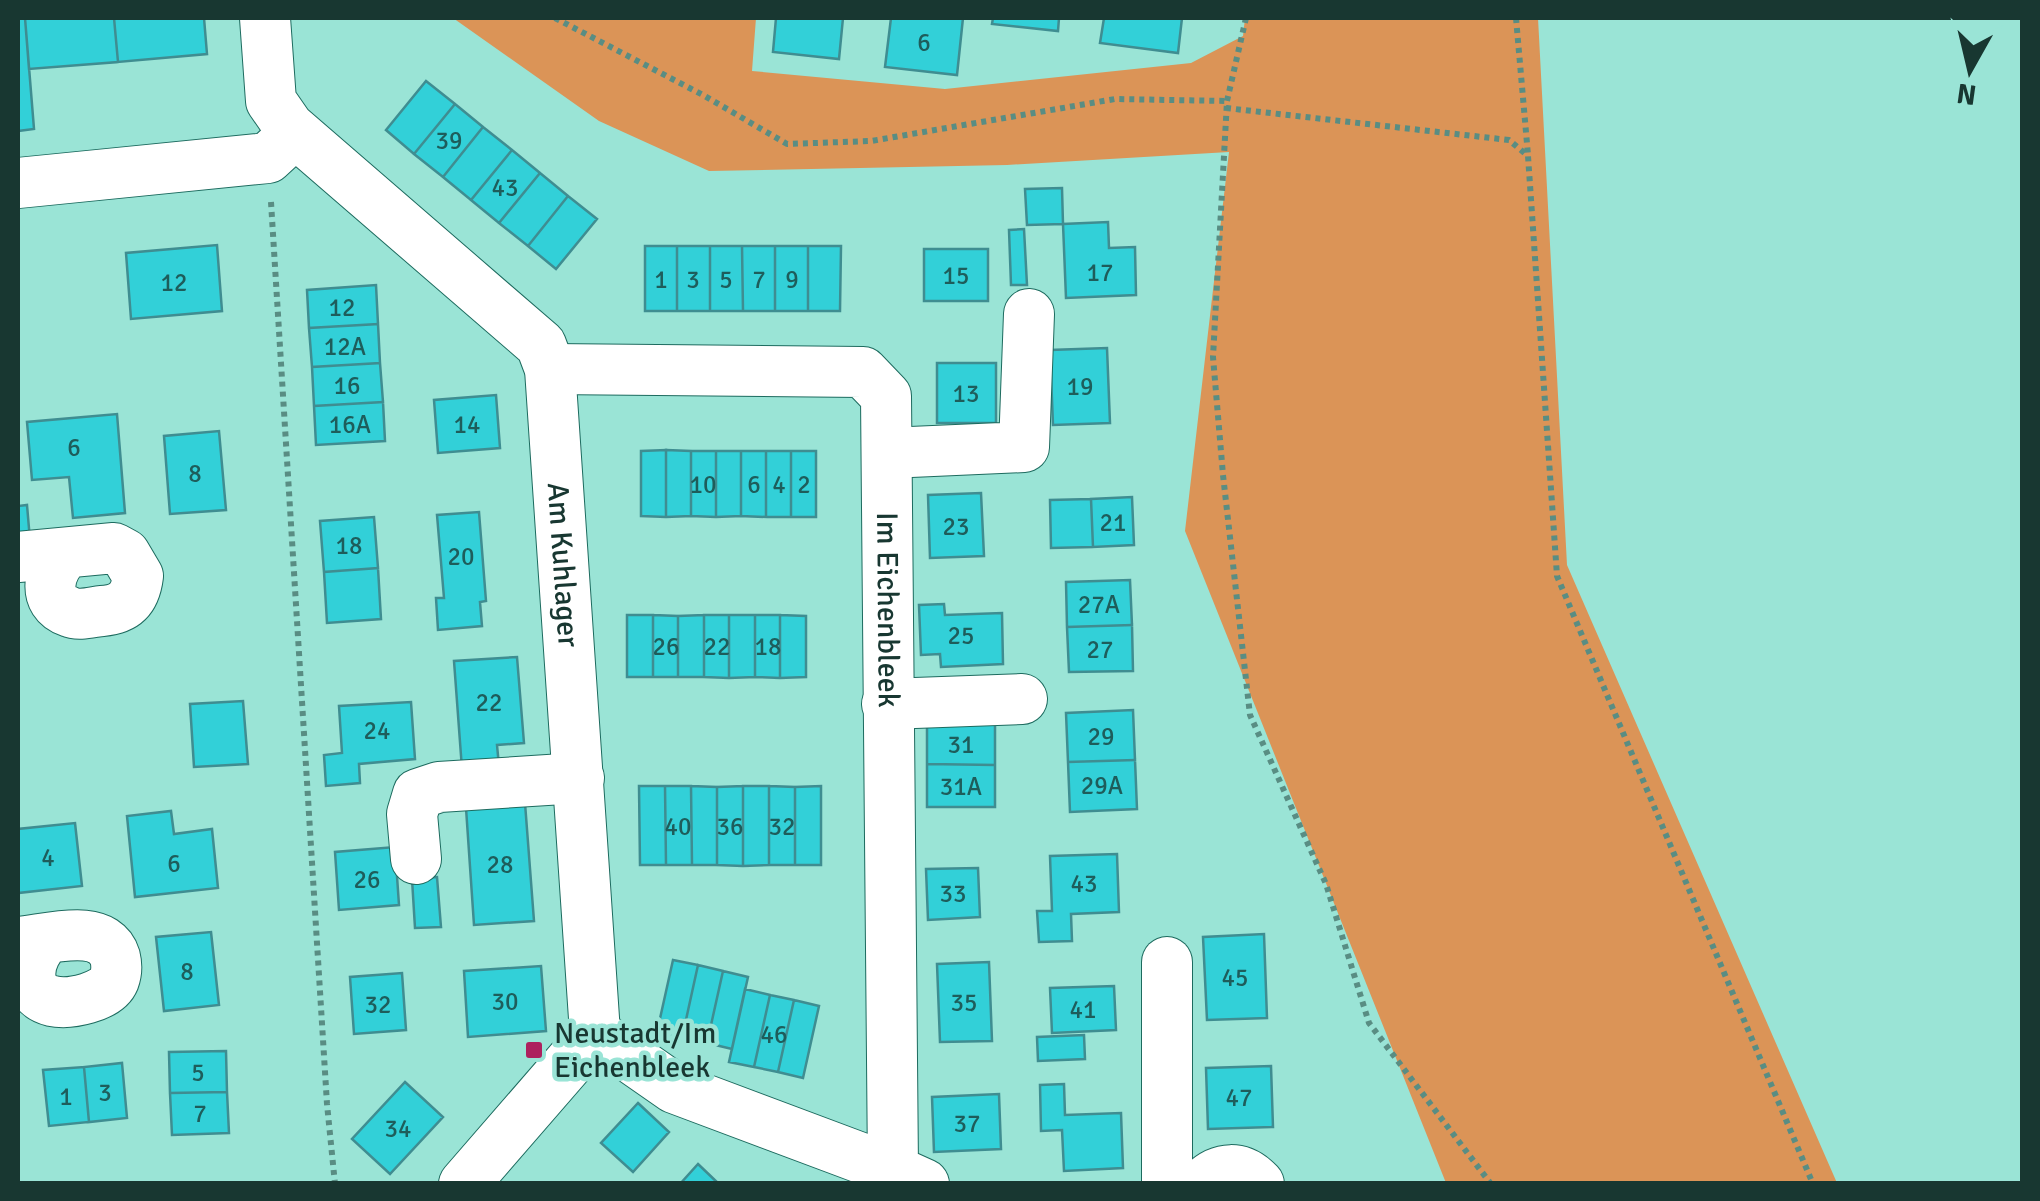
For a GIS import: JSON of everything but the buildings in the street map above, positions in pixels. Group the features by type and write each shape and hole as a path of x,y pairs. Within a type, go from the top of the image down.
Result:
{"street":[{"path":"265,18 271,102 282,146 541,345 550,368"},
{"path":"18,183 282,146"},
{"path":"888,453 1024,447 1029,314"},
{"name":"Im Eichenbleek","path":"550,368 862,372 886,396 887,704 909,1177 674,1088 595,1033"},
{"name":"Am Kuhlager","path":"550,368 595,1033"},
{"path":"18,557 67,553"},
{"path":"887,704 1022,699"},
{"path":"416,859 412,814 418,794 439,787 579,778"},
{"path":"1167,962 1167,1184"},
{"path":"464,1184 595,1033"},
{"path":"1202,1184 1211,1174 1233,1169 1245,1172 1259,1184"}],"path":[{"path":"555,18 703,94 787,144 871,141 1115,99 1226,105 1509,140 1528,156"},
{"path":"1246,18 1226,105 1214,357 1250,715 1326,884 1369,1023 1491,1184"},
{"path":"1516,18 1556,576 1813,1184"},
{"path":"282,146 326,1104 335,1184"}],"shaded area":[{"path":"453,18 756,18 752,71 945,89 1191,63 1243,36 1245,18 1538,18 1567,565 1837,1183 1446,1183 1185,531 1229,152 1007,165 709,171 599,121"}],"place":[{"name":"Neustadt/Im Eichenbleek","path":"534,1050"}]}
